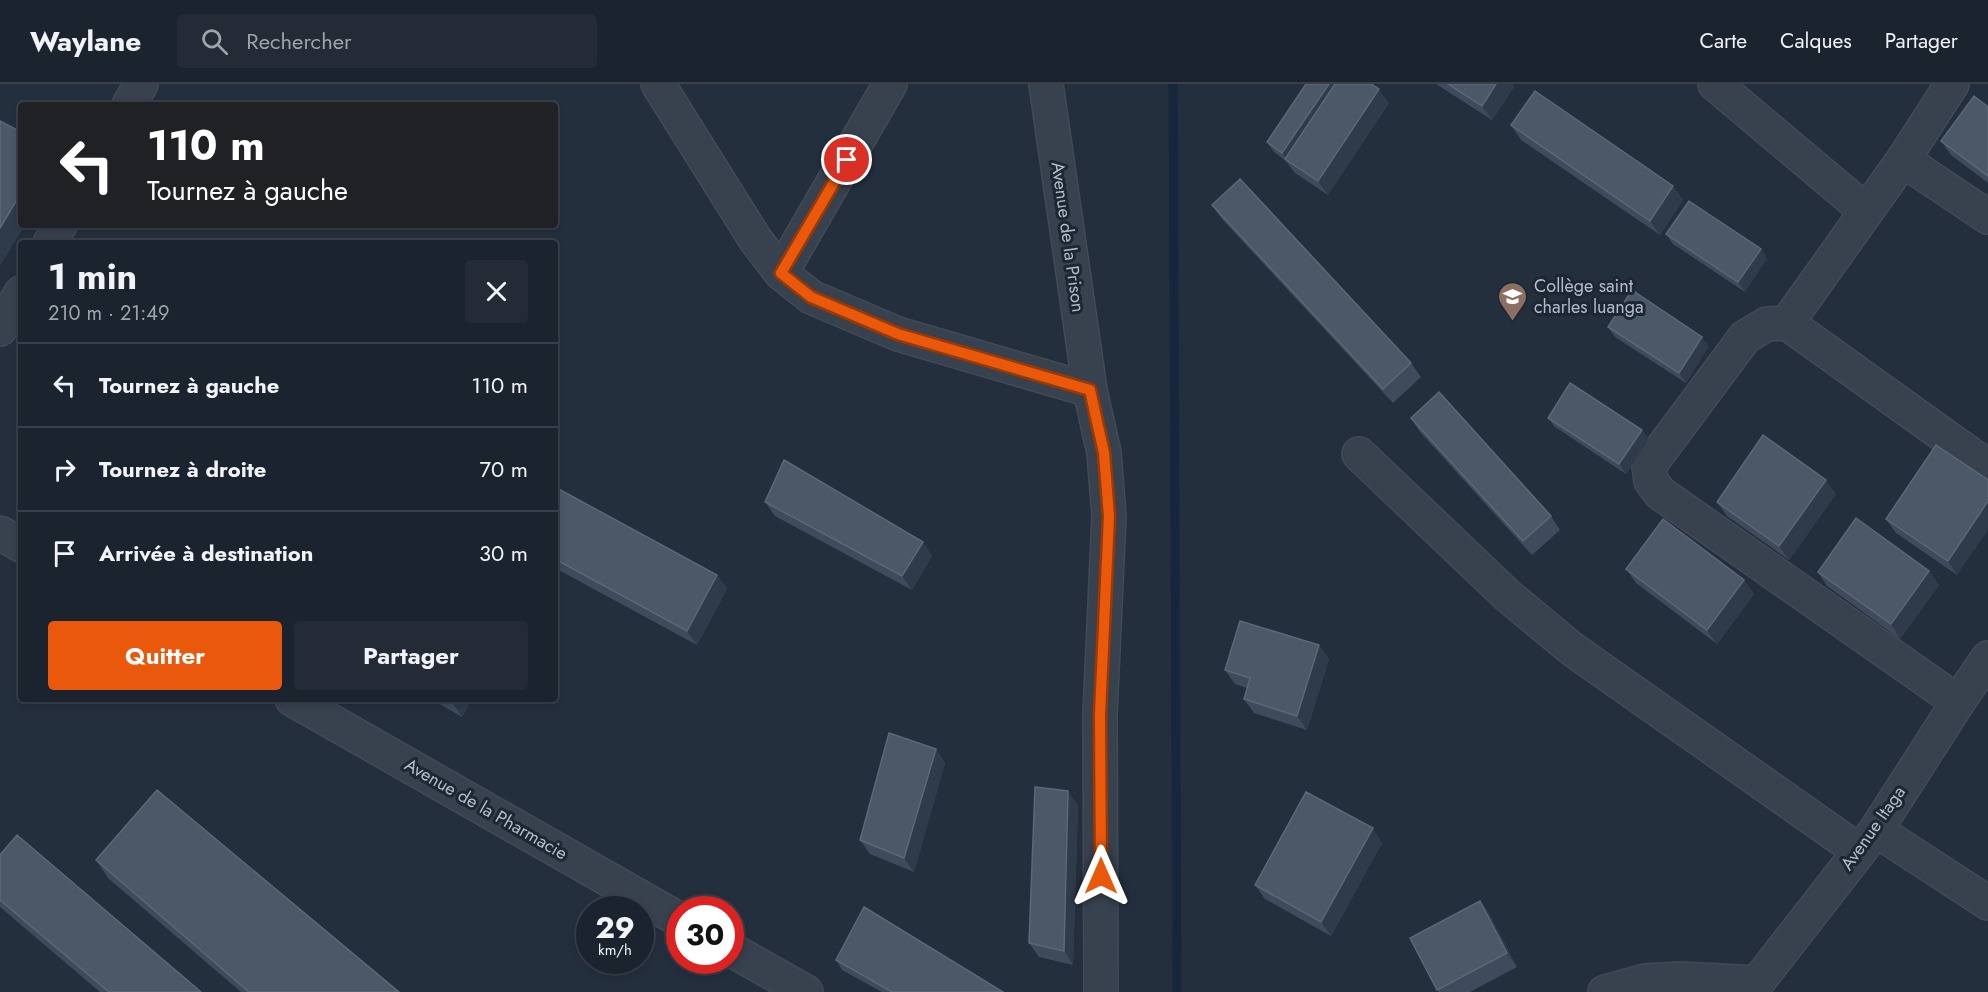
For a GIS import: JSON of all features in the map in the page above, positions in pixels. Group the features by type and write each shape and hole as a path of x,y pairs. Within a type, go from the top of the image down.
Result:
{"street":[{"path":"131,102 141,84"},
{"path":"658,84 754,239 781,273 811,297 898,334 1090,390"},
{"path":"781,273 890,84"},
{"name":"Avenue de la Prison","path":"1046,84 1090,390 1104,453 1109,516 1100,714 1101,992"},
{"path":"1715,84 1866,211"},
{"path":"1787,322 1903,160 1952,84"},
{"path":"1903,160 1988,217"},
{"path":"0,329 18,298"},
{"path":"1958,702 1660,493 1651,481 1649,466 1744,337 1767,324 1787,322 1988,467"},
{"path":"1359,454 1507,595 1572,649 1867,841 1988,903"},
{"path":"0,533 18,543"},
{"name":"Avenue Itaga","path":"1753,987 1867,841 1988,658"},
{"name":"Avenue de la Pharmacie","path":"297,702 666,912"},
{"path":"744,957 806,992"},
{"path":"1605,992 1645,981 1682,979 1753,987"}],"building":[{"path":"1306,84 1329,84 1282,153 1267,142"},
{"path":"1335,84 1371,84 1379,89 1318,181 1285,159"},
{"path":"1448,84 1496,84 1482,106"},
{"path":"1535,91 1673,186 1650,221 1511,125"},
{"path":"1974,96 1988,107 1988,176 1941,141"},
{"path":"0,121 18,130 18,198 0,228"},
{"path":"1240,179 1411,363 1383,389 1212,205"},
{"path":"1689,201 1761,249 1738,282 1666,234"},
{"path":"1632,290 1702,337 1679,373 1608,327"},
{"path":"1570,383 1642,430 1619,464 1548,418"},
{"path":"1439,392 1551,516 1523,541 1411,418"},
{"path":"1763,435 1826,480 1779,546 1717,502"},
{"path":"1936,445 1988,480 1988,501 1948,561 1886,519"},
{"path":"784,460 923,542 902,576 765,502"},
{"path":"558,489 717,575 687,631 558,561"},
{"path":"1856,518 1929,571 1891,624 1818,572"},
{"path":"1663,519 1744,580 1707,630 1626,569"},
{"path":"1240,621 1319,645 1297,716 1244,699 1250,678 1225,670"},
{"path":"889,733 936,749 904,858 860,840"},
{"path":"1035,787 1068,791 1064,951 1029,943"},
{"path":"157,790 399,992 249,992 96,860"},
{"path":"1306,792 1373,828 1321,922 1255,885"},
{"path":"17,835 201,992 109,992 0,900 0,855"},
{"path":"1480,901 1507,953 1437,990 1410,938"},
{"path":"864,907 1003,992 892,992 836,960"}],"waterway":[{"path":"1173,84 1177,992"}],"place":[{"name":"Collège saint charles luanga","path":"1513,322"}],"route":[{"path":"847,160 781,273 811,297 898,334 1090,390 1104,453 1109,516 1100,714 1101,876"}]}
